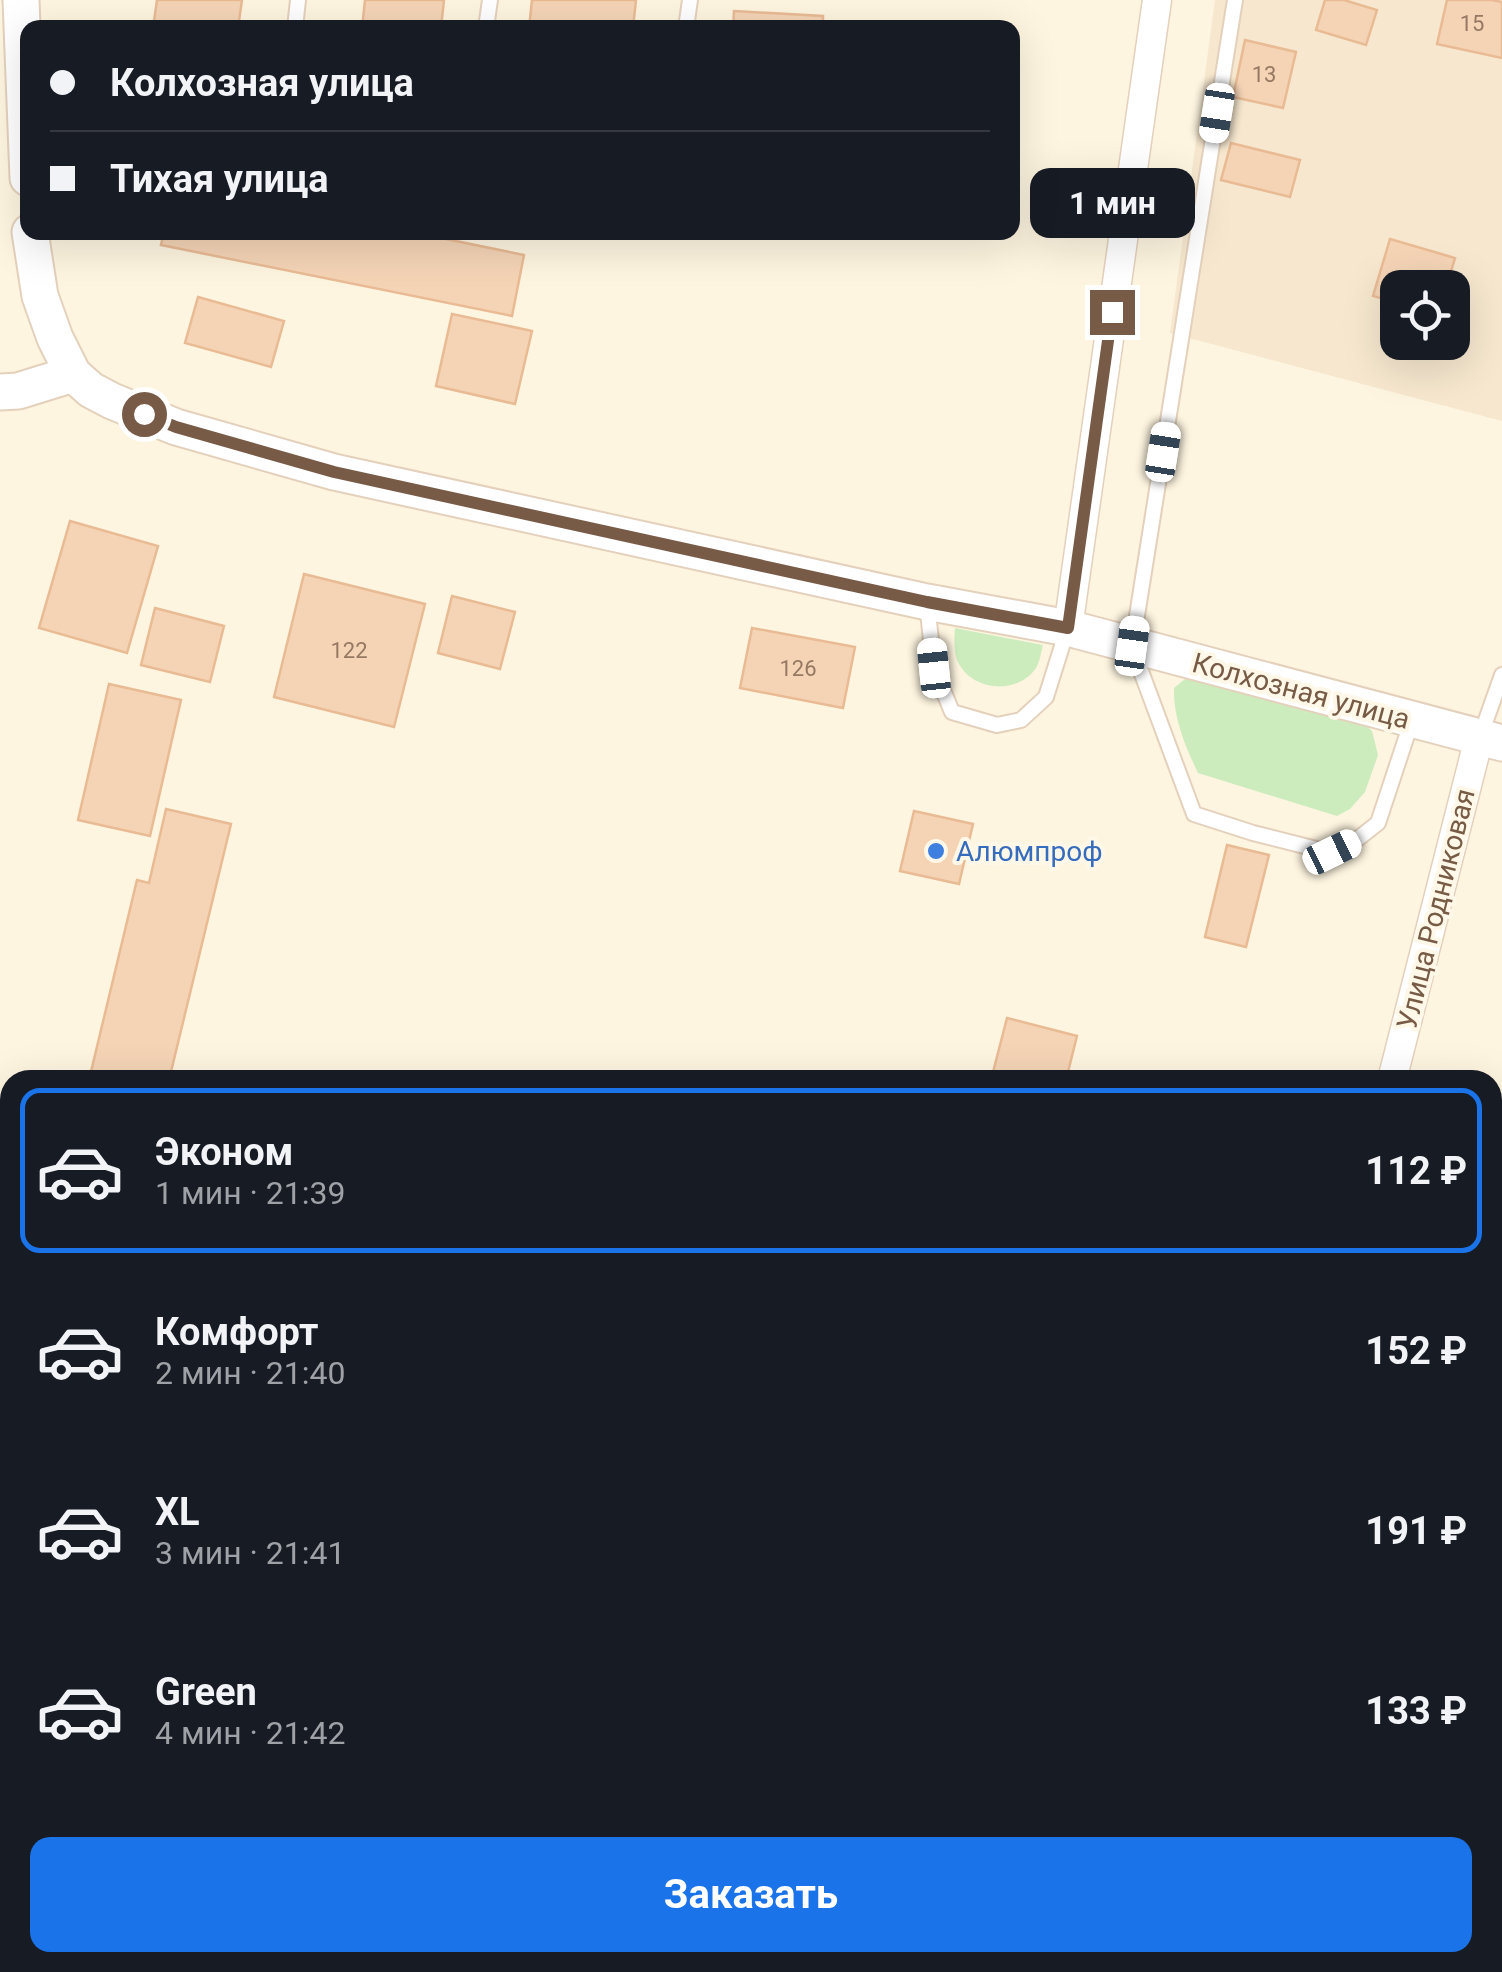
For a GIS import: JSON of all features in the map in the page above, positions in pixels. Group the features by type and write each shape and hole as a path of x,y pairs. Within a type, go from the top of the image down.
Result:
{"street":[{"path":"1068,628 1156,0"},
{"path":"0,392 18,391 73,374 40,296 31,240"},
{"name":"Колхозная улица","path":"73,374 112,401 176,427 334,472 927,602 1068,628 1491,740"},
{"name":"Улица Родниковая","path":"1395,1070 1491,740"}],"lane":[{"path":"1235,0 1132,646 1194,814 1253,833 1332,852 1355,842 1378,823 1412,719"},
{"path":"927,602 934,668 952,712 997,724 1021,720 1046,697 1068,628"},
{"path":"1491,740 1502,675"}],"shaded area":[{"path":"1215,0 1502,0 1502,421 1170,333"}],"green space":[{"path":"955,628 1043,645 1037,666 1017,683 983,684 963,670 957,660"},
{"path":"1185,679 1360,720 1372,731 1378,755 1365,792 1350,809 1337,816 1198,773 1176,710 1174,688"}],"building":[{"path":"157,0 242,0 239,20 154,20"},
{"path":"365,0 444,0 442,20 363,20"},
{"path":"532,0 636,0 634,20 530,20"},
{"path":"1325,0 1344,0 1377,10 1366,45 1316,30"},
{"path":"1447,0 1502,2 1502,58 1437,44"},
{"path":"734,11 823,16 823,20 733,20"},
{"path":"1245,40 1296,52 1283,108 1233,97"},
{"path":"1231,143 1300,160 1290,197 1221,180"},
{"path":"1390,239 1455,258 1451,270 1381,270"},
{"path":"162,240 451,240 524,255 512,316 161,245"},
{"path":"1380,273 1380,298 1373,296"},
{"path":"198,297 284,321 271,367 185,343"},
{"path":"452,314 532,331 515,404 436,386"},
{"path":"70,521 158,546 127,653 39,628"},
{"path":"304,574 425,604 394,727 274,697"},
{"path":"452,596 515,612 500,669 438,653"},
{"path":"155,608 224,626 210,682 141,665"},
{"path":"752,628 855,647 843,708 740,688"},
{"path":"109,684 181,700 150,836 78,820"},
{"path":"166,809 231,824 171,1070 91,1070 137,880 149,883"},
{"path":"914,811 973,824 959,884 900,871"},
{"path":"1227,845 1269,855 1246,947 1205,937"},
{"path":"1007,1018 1077,1036 1068,1070 994,1070"}],"place":[{"name":"Алюмпроф","path":"936,851"}],"route":[{"path":"144,414 176,427 334,472 927,602 1068,628 1112,312"}]}
